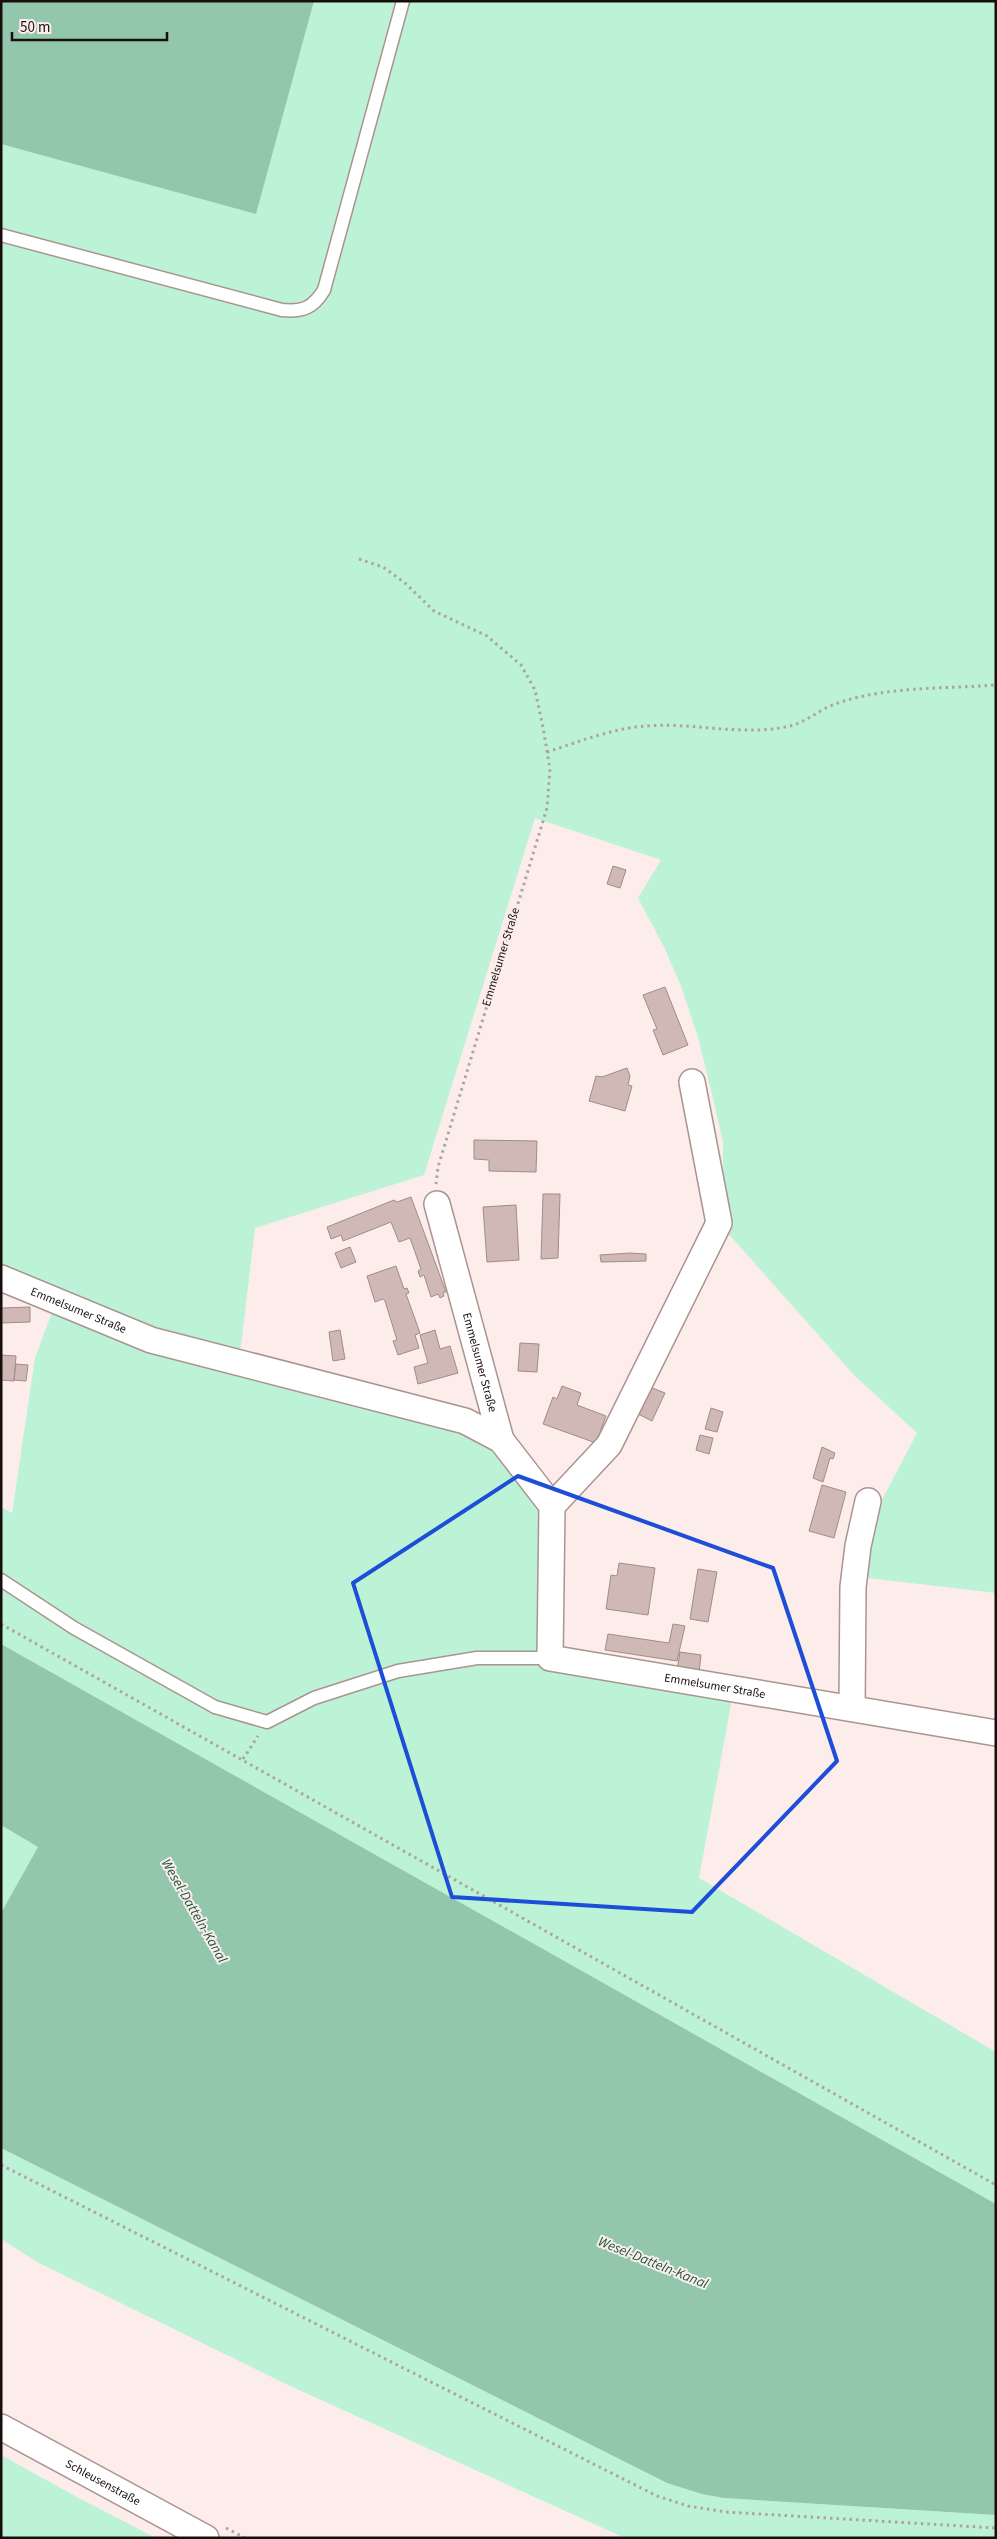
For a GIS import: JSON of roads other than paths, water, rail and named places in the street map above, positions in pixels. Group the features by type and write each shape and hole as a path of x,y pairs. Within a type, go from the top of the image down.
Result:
{"street":[{"path":"550,1658 552,1506 609,1445 718,1223 692,1082"},
{"name":"Emmelsumer Straße","path":"437,1204 501,1440 552,1506"},
{"name":"Emmelsumer Straße","path":"1,1278 151,1340 465,1421 501,1440"},
{"path":"852,1708 853,1587 858,1546 868,1501"},
{"name":"Emmelsumer Straße","path":"550,1658 996,1733"},
{"name":"Schleusenstraße","path":"1,2427 206,2538"}],"lane":[{"path":"1,235 282,310 306,310 317,301 324,290 404,1"},
{"path":"1,1580 74,1628 215,1707 267,1722 314,1698 398,1671 477,1658 550,1658"}],"water":[{"path":"1,1 314,1 256,214 1,144"},
{"name":"Wesel-Datteln-Kanal","path":"1,1644 996,2204 996,2515 724,2498 702,2494 667,2483 1,2148 1,1913 38,1847 1,1825"}]}
